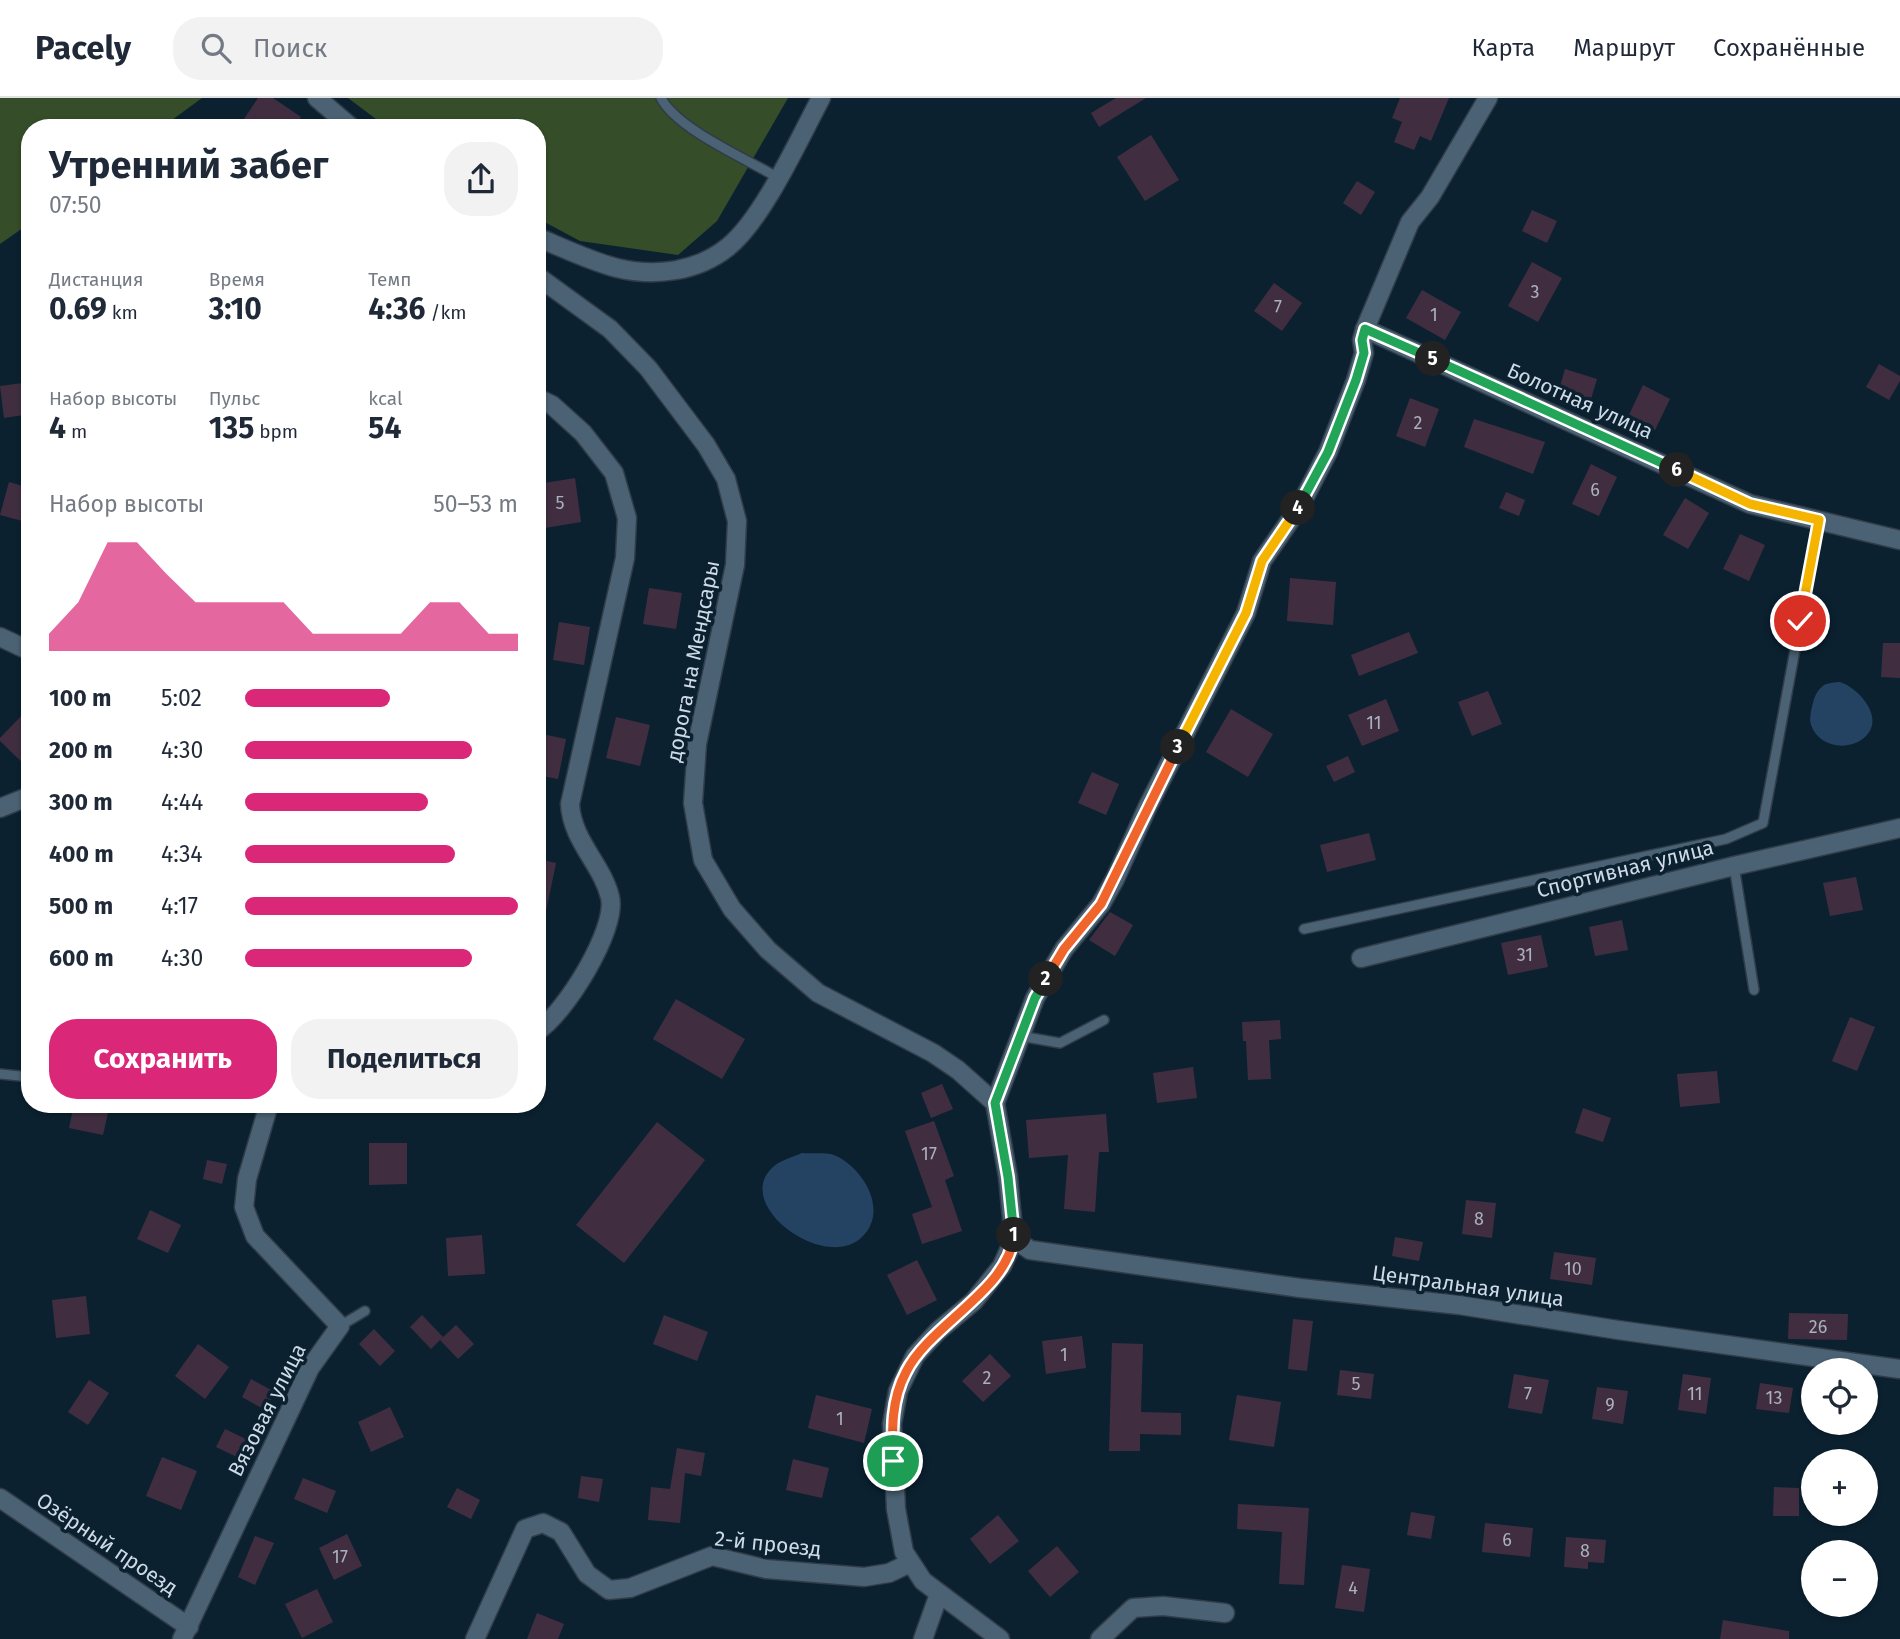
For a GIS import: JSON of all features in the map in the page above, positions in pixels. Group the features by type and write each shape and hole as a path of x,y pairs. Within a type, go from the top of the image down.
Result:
{"street":[{"path":"317,98 340,119"},
{"path":"546,240 617,268 660,273 698,266 729,246 757,213 821,98"},
{"path":"1000,1639 923,1581 904,1552 896,1509 892,1424 898,1391 915,1356 938,1331 974,1301 1002,1266 1014,1239 1008,1177 995,1103 1035,998 1064,949 1101,904 1115,879 1148,806 1246,613 1262,561 1300,506 1328,452 1356,380 1364,353 1362,340 1365,329 1410,222 1430,197 1488,98"},
{"name":"дорога на Мендсары","path":"546,283 610,329 648,368 706,445 726,479 737,521 736,565 696,744 693,803 703,860 732,909 768,950 818,993 933,1053 958,1070 995,1103"},
{"name":"Болотная улица","path":"1365,329 1750,504 1900,540"},
{"path":"546,402 583,433 614,473 627,518 625,558 570,804 571,818 579,839 610,898 610,915 599,948 563,1006 546,1025"},
{"path":"0,637 21,647"},
{"path":"0,808 21,800"},
{"name":"Спортивная улица","path":"1361,958 1900,828"},
{"path":"267,1113 247,1179 244,1207 255,1236 340,1326"},
{"name":"Центральная улица","path":"1014,1239 1030,1250 1300,1288 1459,1305 1900,1369"},
{"name":"Вязовая улица","path":"185,1633 310,1368 340,1326"},
{"name":"Озёрный проезд","path":"0,1498 185,1633"},
{"name":"2-й проезд","path":"475,1639 525,1529 543,1523 561,1532 587,1574 609,1590 630,1588 712,1556 766,1569 864,1577 889,1573 910,1563"},
{"path":"923,1639 939,1594"},
{"path":"1100,1639 1133,1608 1163,1606 1225,1613"}],"lane":[{"path":"661,98 690,128 777,177"},
{"path":"1304,929 1726,839 1763,822 1819,520"},
{"path":"1734,866 1755,990"},
{"path":"1020,1036 1060,1043 1104,1020"},
{"path":"0,1074 21,1076"},
{"path":"340,1326 365,1311"}],"green space":[{"path":"0,98 202,98 173,119 21,119 21,229 0,244"},
{"path":"348,98 788,98 717,221 678,255 580,241 546,223 546,119 376,119"}],"water":[{"path":"1840,682 1862,697 1873,721 1866,736 1844,746 1821,739 1815,733 1810,720 1818,691 1826,684"},
{"path":"802,1153 834,1155 845,1161 863,1180 873,1203 873,1215 870,1227 862,1237 846,1246 827,1247 807,1241 788,1230 773,1215 764,1199 763,1182 773,1167"}],"building":[{"path":"258,98 273,98 301,117 300,119 244,119"},
{"path":"1116,98 1146,98 1099,127 1091,113"},
{"path":"1400,98 1449,98 1431,141 1420,136 1414,150 1394,142 1402,122 1392,118"},
{"path":"1151,135 1179,180 1145,201 1117,157"},
{"path":"1357,181 1375,192 1361,215 1343,203"},
{"path":"1532,210 1557,221 1547,243 1522,231"},
{"path":"1532,262 1562,278 1538,322 1508,306"},
{"path":"1274,283 1302,303 1282,331 1254,311"},
{"path":"1422,290 1461,312 1445,340 1406,318"},
{"path":"1879,364 1900,376 1889,400 1866,387"},
{"path":"1565,369 1597,379 1591,399 1559,390"},
{"path":"21,383 21,415 4,418 0,386"},
{"path":"1643,385 1670,399 1655,430 1628,417"},
{"path":"1410,398 1439,409 1425,447 1396,436"},
{"path":"1474,419 1545,442 1533,474 1464,447"},
{"path":"1591,464 1617,477 1599,516 1572,504"},
{"path":"575,478 581,522 546,528 546,483"},
{"path":"9,482 21,485 21,521 0,515"},
{"path":"1506,492 1525,500 1519,516 1499,508"},
{"path":"1685,498 1709,513 1688,549 1663,535"},
{"path":"1740,534 1765,545 1749,581 1723,569"},
{"path":"1290,578 1336,582 1333,625 1287,621"},
{"path":"649,588 682,593 676,629 643,624"},
{"path":"559,622 590,627 584,665 553,660"},
{"path":"1409,632 1418,653 1359,676 1351,655"},
{"path":"1883,643 1900,643 1900,678 1881,677"},
{"path":"1488,691 1502,724 1472,736 1458,702"},
{"path":"1386,699 1399,731 1362,746 1348,715"},
{"path":"1231,709 1273,734 1248,777 1206,752"},
{"path":"21,716 21,761 0,741"},
{"path":"616,717 650,725 640,766 606,758"},
{"path":"546,735 566,739 558,779 546,777"},
{"path":"1348,756 1355,772 1334,782 1326,766"},
{"path":"1092,772 1119,784 1106,815 1078,803"},
{"path":"1369,833 1376,860 1327,872 1320,845"},
{"path":"546,861 556,863 546,911"},
{"path":"1856,877 1863,910 1830,916 1823,883"},
{"path":"1110,912 1133,925 1115,956 1089,940"},
{"path":"1622,920 1628,950 1595,956 1589,927"},
{"path":"1541,935 1548,967 1508,975 1501,943"},
{"path":"676,999 745,1039 722,1079 653,1039"},
{"path":"1850,1017 1875,1027 1857,1071 1832,1061"},
{"path":"1280,1020 1281,1039 1269,1040 1271,1079 1248,1080 1242,1022"},
{"path":"1193,1067 1197,1098 1157,1103 1153,1073"},
{"path":"1717,1071 1720,1103 1680,1107 1677,1074"},
{"path":"942,1084 953,1109 931,1118 921,1093"},
{"path":"1583,1108 1611,1118 1603,1142 1575,1133"},
{"path":"72,1113 108,1113 103,1135 69,1128"},
{"path":"1106,1114 1109,1152 1099,1152 1095,1212 1064,1209 1068,1155 1029,1158 1026,1120"},
{"path":"934,1121 954,1176 945,1180 962,1231 922,1244 912,1214 932,1207 905,1131"},
{"path":"657,1122 705,1160 624,1263 576,1225"},
{"path":"369,1143 407,1143 407,1184 369,1185"},
{"path":"207,1160 227,1164 222,1184 203,1179"},
{"path":"1466,1200 1496,1203 1492,1238 1462,1234"},
{"path":"150,1210 181,1225 168,1253 137,1239"},
{"path":"482,1235 485,1274 448,1276 446,1238"},
{"path":"1395,1237 1423,1242 1419,1261 1392,1256"},
{"path":"1554,1252 1596,1258 1592,1285 1550,1279"},
{"path":"917,1260 937,1300 907,1315 887,1275"},
{"path":"86,1296 90,1334 56,1338 52,1300"},
{"path":"1789,1313 1848,1314 1847,1340 1788,1339"},
{"path":"422,1315 443,1337 431,1349 410,1327"},
{"path":"664,1315 708,1332 697,1361 653,1344"},
{"path":"1293,1319 1313,1321 1307,1371 1288,1369"},
{"path":"456,1325 474,1344 458,1359 440,1340"},
{"path":"374,1329 395,1351 380,1366 359,1344"},
{"path":"1082,1336 1086,1368 1046,1374 1042,1341"},
{"path":"1112,1343 1143,1344 1141,1412 1181,1413 1181,1435 1140,1434 1140,1451 1109,1451"},
{"path":"198,1344 229,1367 205,1399 175,1376"},
{"path":"990,1354 1011,1376 983,1402 962,1381"},
{"path":"1340,1370 1374,1374 1371,1399 1337,1395"},
{"path":"1514,1374 1549,1380 1542,1414 1508,1408"},
{"path":"1683,1374 1711,1378 1706,1414 1678,1410"},
{"path":"251,1379 275,1392 265,1410 242,1397"},
{"path":"89,1380 109,1393 88,1425 68,1412"},
{"path":"1760,1383 1793,1388 1789,1413 1756,1409"},
{"path":"1597,1387 1628,1391 1623,1424 1592,1419"},
{"path":"816,1395 872,1409 864,1443 808,1428"},
{"path":"1237,1395 1281,1402 1274,1447 1229,1440"},
{"path":"390,1407 404,1437 371,1452 358,1422"},
{"path":"225,1429 252,1442 243,1460 216,1447"},
{"path":"677,1448 705,1453 701,1476 685,1473 680,1523 648,1520 651,1487 670,1489"},
{"path":"162,1457 197,1471 181,1510 146,1496"},
{"path":"793,1459 829,1468 822,1498 786,1490"},
{"path":"581,1476 603,1479 599,1502 578,1498"},
{"path":"303,1478 336,1491 327,1513 294,1499"},
{"path":"1774,1487 1799,1488 1799,1516 1773,1516"},
{"path":"457,1488 480,1500 471,1519 447,1507"},
{"path":"1238,1504 1309,1508 1304,1585 1279,1584 1282,1532 1237,1529"},
{"path":"1411,1512 1435,1516 1431,1539 1407,1535"},
{"path":"998,1515 1019,1541 990,1564 970,1539"},
{"path":"1485,1523 1533,1528 1530,1557 1482,1552"},
{"path":"347,1534 362,1566 334,1580 319,1548"},
{"path":"255,1536 274,1543 255,1585 238,1577"},
{"path":"1566,1537 1606,1540 1604,1563 1588,1562 1588,1569 1564,1567"},
{"path":"1057,1546 1079,1572 1050,1597 1028,1571"},
{"path":"1342,1565 1370,1569 1364,1612 1335,1608"},
{"path":"317,1589 333,1622 302,1638 285,1604"},
{"path":"537,1613 564,1624 558,1639 527,1639"},
{"path":"1723,1620 1789,1631 1789,1639 1720,1639"}],"route":[{"path":"893,1461 892,1424 898,1391 905,1372 926,1343 974,1301 1002,1266 1014,1239 1008,1177 995,1103 1035,998 1064,949 1101,904 1115,879 1148,806 1246,613 1262,561 1300,506 1328,452 1356,380 1364,353 1362,340 1365,329 1750,504 1819,520 1800,621"}]}
